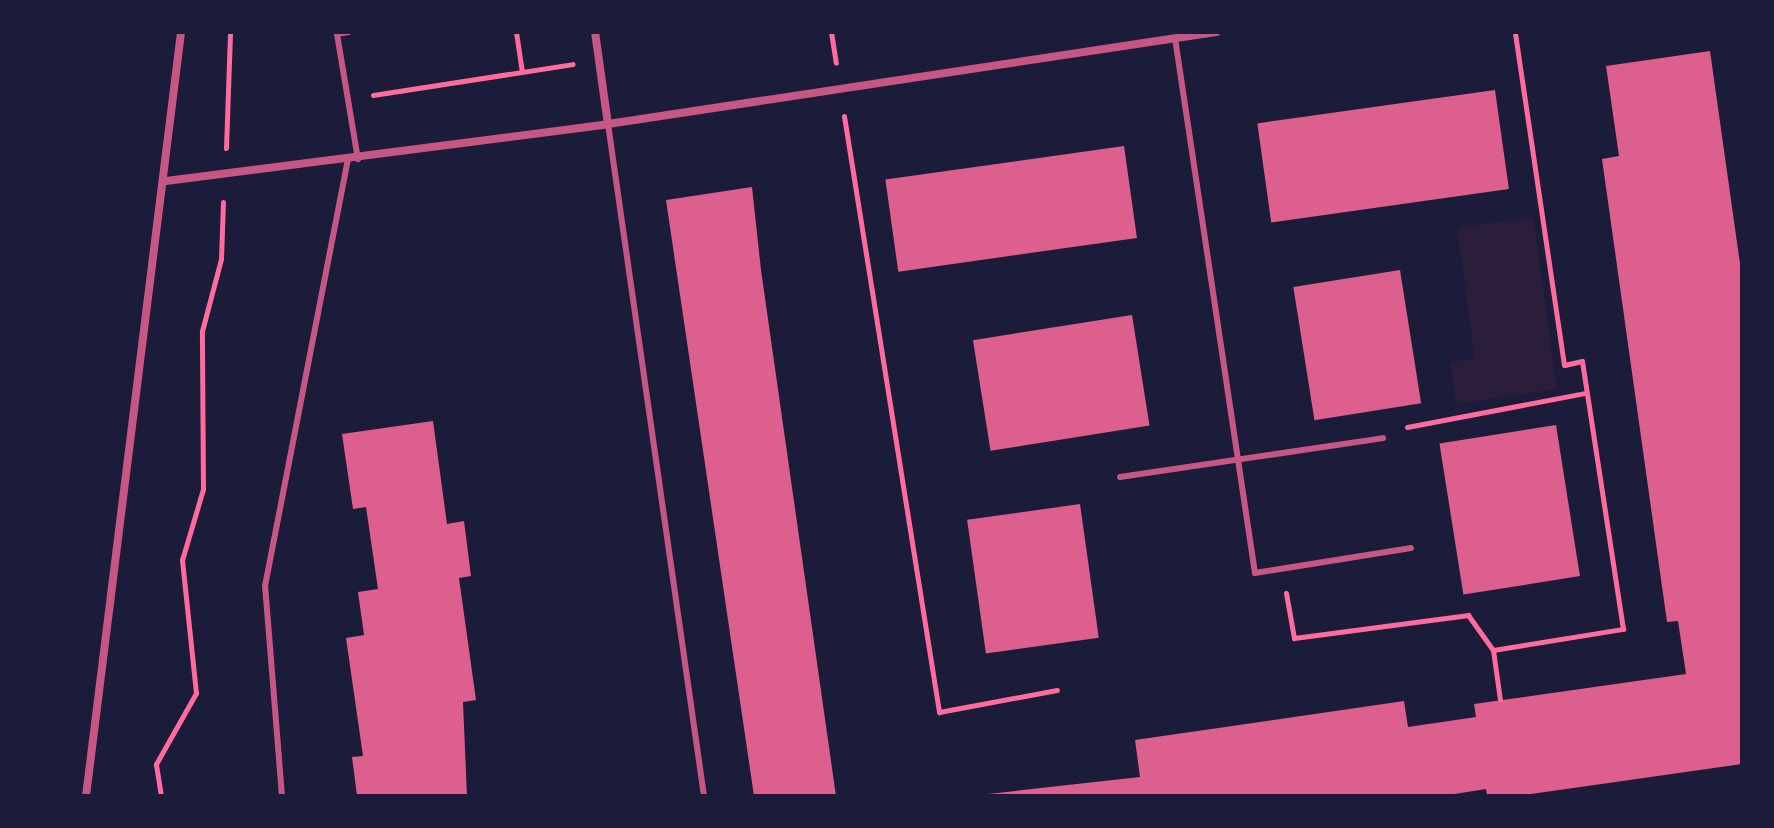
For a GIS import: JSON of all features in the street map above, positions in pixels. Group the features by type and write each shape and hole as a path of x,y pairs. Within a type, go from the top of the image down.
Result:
{"street":[{"path":"86,796 166,181 181,32"},
{"path":"595,32 608,124"},
{"path":"166,181 224,179 608,124 1175,35 1216,32"}],"lane":[{"path":"282,796 265,586 353,160 348,98 337,34 349,32"},
{"path":"1175,35 1255,573 1411,548"},
{"path":"608,124 704,796"},
{"path":"1120,477 1383,438"}],"path":[{"path":"161,796 156,764 196,693 182,560 203,489 202,331 221,259 230,32"},
{"path":"516,32 522,72"},
{"path":"1493,650 1623,629 1582,361 1564,365 1515,32"},
{"path":"348,98 599,61"},
{"path":"840,88 939,712 1057,690"},
{"path":"1383,438 1423,419 1586,393"},
{"path":"1282,569 1294,638 1468,615 1493,650 1500,700"}],"shaded area":[{"path":"1533,217 1557,389 1456,404 1450,362 1475,358 1457,228"}],"building":[{"path":"1710,51 1742,278 1742,764 1517,796 1487,796 1486,789 1442,796 970,796 1140,777 1135,740 1404,701 1408,727 1476,717 1474,704 1686,674 1678,621 1667,622 1602,159 1619,156 1606,66"},
{"path":"1495,90 1509,189 1271,222 1257,123"},
{"path":"1124,146 1137,238 898,272 885,180"},
{"path":"752,187 761,270 836,796 754,796 666,200"},
{"path":"1400,270 1421,403 1314,420 1293,287"},
{"path":"1132,315 1150,426 991,451 973,340"},
{"path":"433,421 447,524 464,521 471,576 459,578 476,700 463,702 467,796 357,796 352,757 363,756 346,638 364,635 358,592 378,589 366,507 353,509 342,434"},
{"path":"1556,425 1580,576 1463,595 1439,443"},
{"path":"1080,504 1099,638 986,654 967,520"}]}
